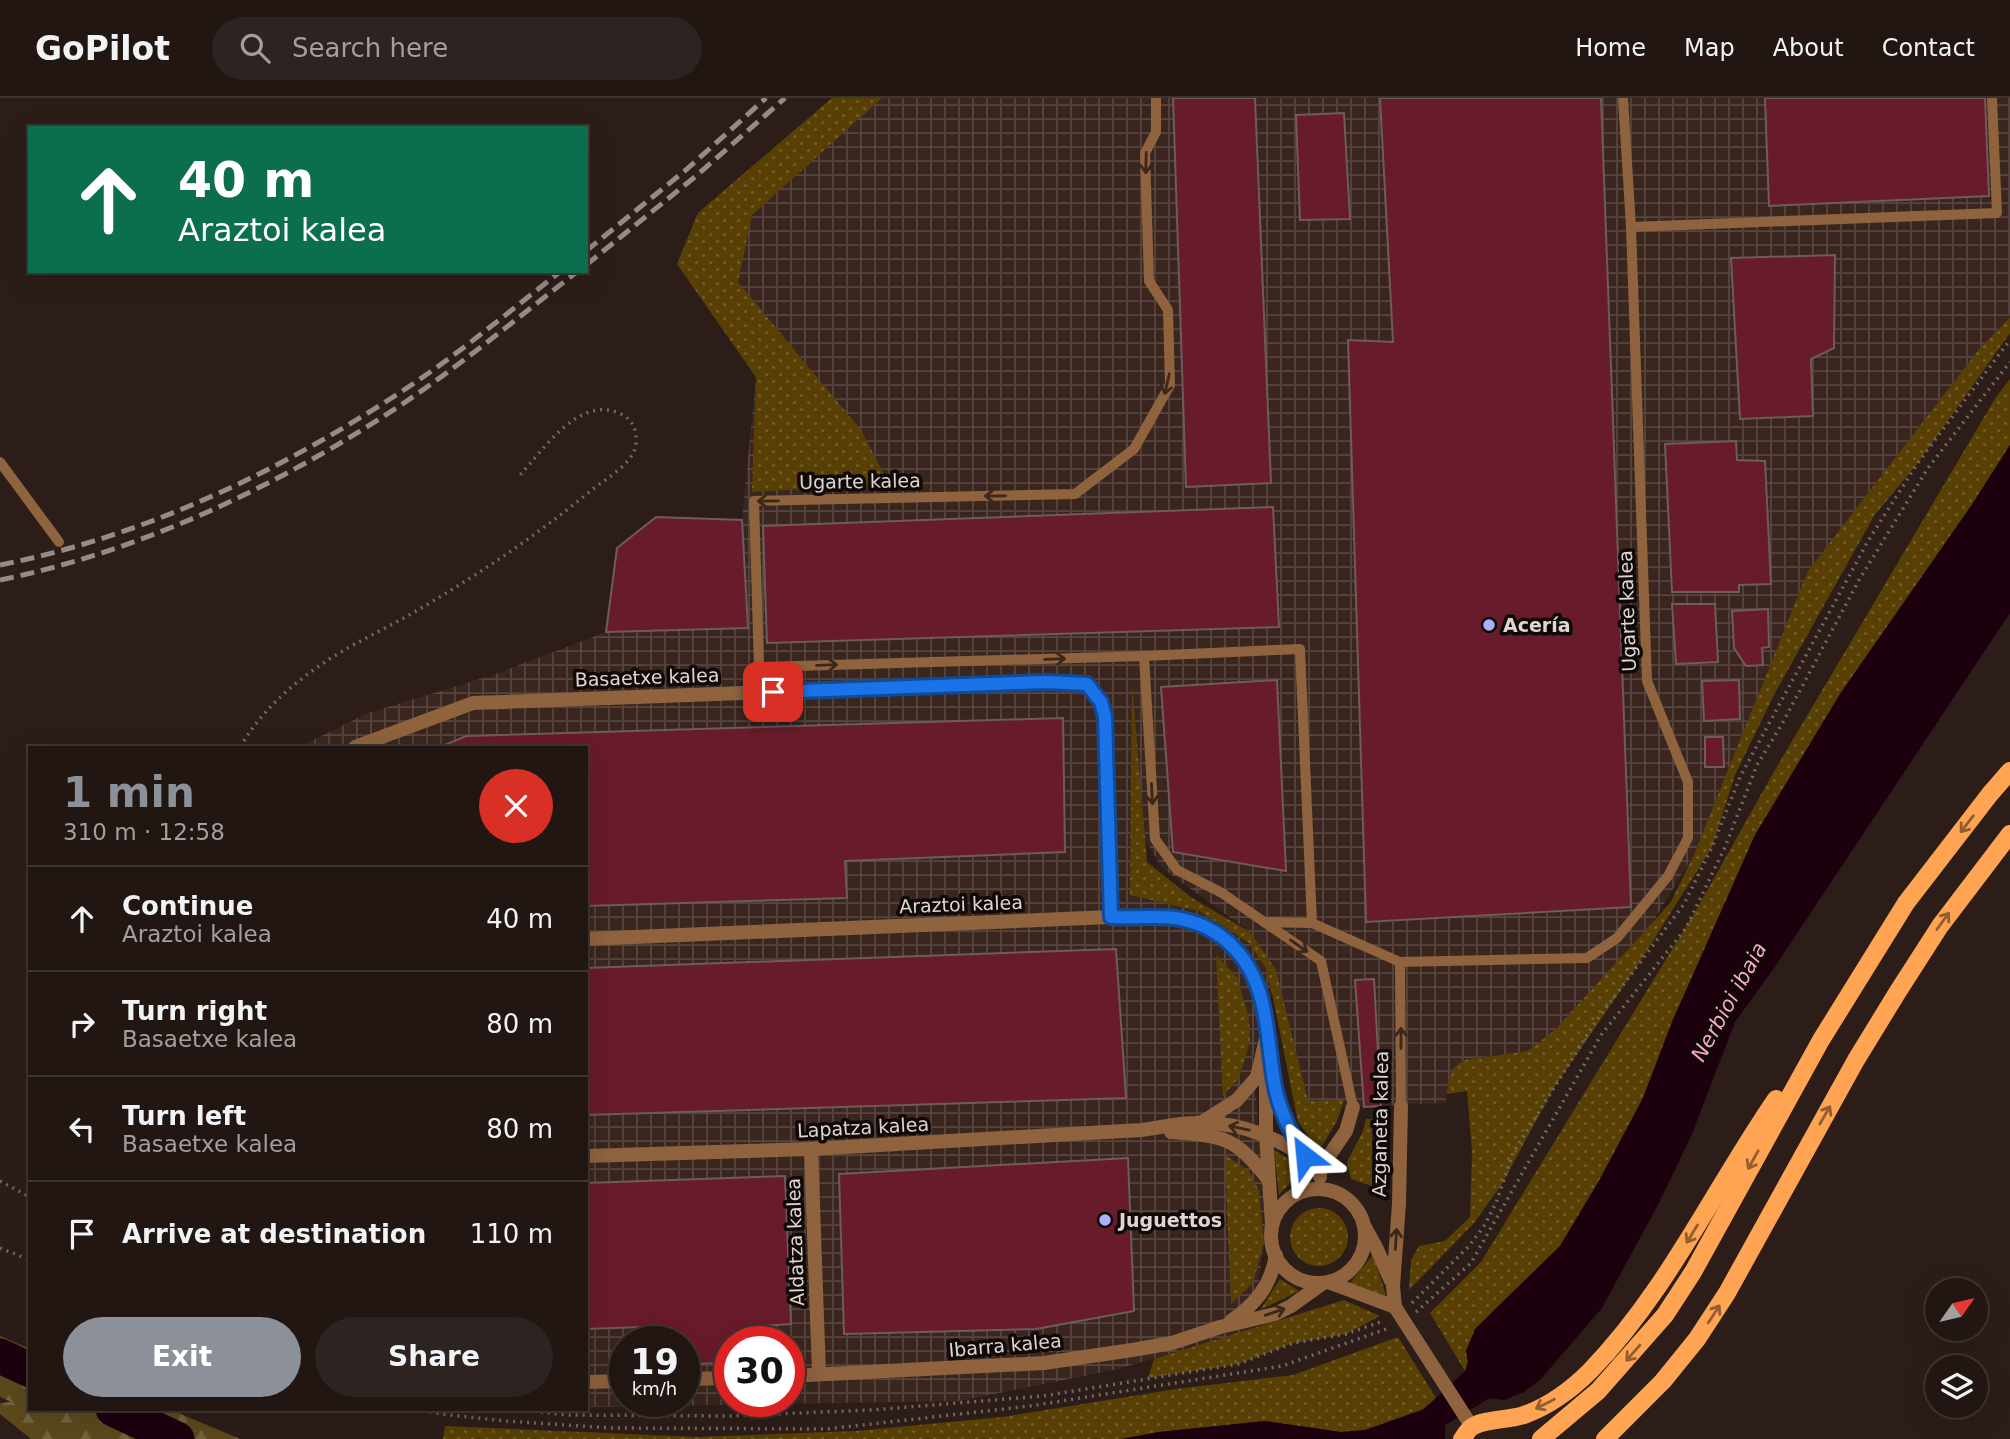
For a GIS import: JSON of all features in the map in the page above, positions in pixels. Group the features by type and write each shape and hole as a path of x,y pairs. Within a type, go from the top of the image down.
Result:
{"main road":[{"path":"1541,1439 1598,1391 1665,1315 1693,1272 1788,1097 1906,903 2010,771"},
{"path":"1605,1439 1663,1381 1698,1339 1727,1293 1890,1004 1940,926 2010,834"},
{"path":"1471,1435 1524,1415 1562,1395 1589,1371 1625,1332 1662,1281 1748,1140 1863,971"}],"street":[{"name":"Basaetxe kalea","path":"358,746 473,703 1046,682 1087,684 1101,702 1105,717 1111,917"},
{"name":"Araztoi kalea","path":"588,939 1111,917 1176,918 1214,930 1246,960 1257,980 1268,1034"},
{"path":"1201,1123 1237,1100 1257,1077 1268,1034"},
{"path":"1268,1034 1266,1136 1272,1242 1276,1255 1284,1267 1308,1282 1325,1282 1342,1277 1353,1268 1361,1256 1365,1227"},
{"path":"1268,1034 1280,1107 1305,1156"},
{"name":"Azganeta kalea","path":"1395,1307 1393,1286 1399,1204 1401,1106"},
{"name":"Azganeta kalea","path":"1320,1169 1346,1132 1353,1107"},
{"path":"1141,1130 1201,1123 1245,1128 1305,1156 1320,1169 1319,1189 1294,1196 1276,1216 1272,1228"},
{"path":"1141,1130 1206,1135 1228,1140 1247,1153 1268,1179"},
{"name":"Lapatza kalea","path":"588,1156 811,1149 1141,1130"},
{"name":"Aldatza kalea","path":"811,1149 819,1374"},
{"name":"Azganeta kalea","path":"1319,1189 1335,1192 1349,1200 1359,1212 1393,1286"},
{"name":"Ibarra kalea","path":"1220,1327 1256,1300 1273,1272 1276,1255"},
{"path":"1325,1282 1395,1307 1471,1435"},
{"name":"Ibarra kalea","path":"805,1375 1044,1363 1172,1343 1220,1327 1275,1314 1325,1282"},
{"path":"588,1382 609,1381"}],"lane":[{"name":"Ugarte kalea","path":"1156,98 1156,132 1145,153 1149,281 1168,310 1170,385 1134,449 1075,494 754,501 759,667 1300,649 1312,923"},
{"name":"Ugarte kalea","path":"1264,922 1312,923 1400,962 1587,958 1617,938 1668,876 1688,838 1688,782 1647,681 1631,227 1623,98"},
{"path":"1631,227 1997,213 1992,98"},
{"path":"0,462 59,542"},
{"path":"1144,656 1155,839 1177,870 1222,892 1321,961 1353,1107"},
{"name":"Azganeta kalea","path":"1400,962 1401,1106"}],"path":[{"path":"1469,1246 1485,1226 1496,1203 1513,1153 1596,1021 1684,904 1712,847 1740,777 1868,541 1917,464 2010,340"},
{"path":"426,1411 493,1420 610,1428 827,1429 1030,1406 1282,1366 1405,1322 1471,1263 1601,1035 1686,928 1725,847 1757,765 1859,580 1928,468 2010,362"},
{"path":"241,746 275,700 310,672 505,557 554,521 626,462 636,448 636,432 630,419 609,408 588,412 567,424 520,475"},
{"path":"0,1181 28,1196"},
{"path":"0,1248 28,1259"},
{"path":"531,1411 568,1415"}],"shaded area":[{"path":"832,98 2010,98 2010,315 1978,351 1808,571 1695,852 1650,927 1557,1029 1528,1051 1464,1060 1448,1081 1446,1103 1298,1112 1284,1001 1250,932 1162,868 1145,839 1132,694 1130,894 1199,911 1249,943 1265,967 1272,993 1253,1057 1266,1228 1252,1330 1114,1370 959,1401 805,1403 805,1326 714,1326 714,1405 700,1405 700,1326 609,1326 609,1407 588,1407 588,746 301,746 368,713 490,676 606,632 617,548 656,517 742,519 756,377 677,264 698,213"},
{"path":"832,98 882,98 752,215 738,282 861,430 889,484 752,492 756,377 677,264 698,213"},
{"path":"2010,317 2010,333 1917,464 1874,516 1776,691 1735,775 1712,847 1636,968 1555,1086 1502,1184 1474,1223 1409,1290 1411,1260 1419,1246 1445,1241 1470,1217 1472,1151 1467,1091 1447,1094 1448,1081 1454,1068 1464,1060 1528,1051 1556,1029 1671,902 1695,852 1808,571 1980,348"},
{"path":"2010,379 2010,445 1971,506 1840,694 1755,835 1672,1022 1643,1098 1600,1179 1560,1246 1493,1311 1466,1351 1468,1362 1465,1371 1430,1313 1481,1262 1695,912 1772,775 1996,397"},
{"path":"1132,683 1147,862 1192,898 1250,932 1276,970 1308,1101 1344,1100 1337,1121 1319,1151 1298,1122 1265,967 1249,943 1199,911 1130,895"},
{"path":"1216,955 1237,977 1249,1018 1250,1041 1239,1078 1223,1096"},
{"path":"1366,1119 1372,1119 1372,1186 1351,1179 1347,1162 1363,1131"},
{"path":"1274,1150 1304,1168 1279,1195"},
{"path":"1225,1155 1249,1171 1259,1191 1264,1243 1253,1283 1231,1304"},
{"path":"1319,1208 1330,1210 1343,1221 1348,1237 1346,1248 1335,1261 1319,1266 1308,1264 1295,1253 1290,1237 1292,1226 1303,1213"},
{"path":"1373,1255 1388,1301 1350,1283"},
{"path":"1280,1279 1299,1291 1260,1310"},
{"path":"1344,1300 1380,1316 1346,1334 1293,1343 1238,1364 1148,1378 1154,1359"},
{"path":"1398,1337 1436,1398 1423,1409 1365,1430 1341,1432 1265,1421 1159,1432 1121,1439 443,1439 445,1426 697,1437 856,1431 1002,1417 1176,1389 1293,1375"}],"green space":[{"path":"0,1336 28,1348 28,1411 174,1411 240,1439 31,1439 0,1414 0,1403 11,1402 0,1397"}],"water":[{"path":"2010,445 2010,613 1772,971 1735,1022 1692,1134 1659,1203 1602,1308 1540,1380 1524,1392 1504,1400 1490,1398 1445,1425 1445,1439 1121,1439 1159,1432 1265,1421 1341,1432 1365,1430 1423,1410 1465,1371 1468,1362 1466,1351 1475,1329 1560,1246 1600,1179 1643,1098 1672,1022 1755,835 1840,694 1971,506"}],"building":[{"path":"1173,98 1255,98 1271,483 1186,487"},
{"name":"Acería","path":"1380,98 1601,98 1631,907 1366,922 1348,340 1393,342"},
{"path":"1765,98 1985,98 1989,196 1769,206"},
{"path":"1344,113 1350,219 1300,220 1296,115"},
{"path":"1835,255 1834,348 1811,359 1813,416 1740,419 1731,258"},
{"path":"1736,441 1737,460 1765,461 1771,584 1739,585 1739,592 1672,592 1665,444"},
{"path":"1273,507 1279,627 767,643 763,526"},
{"path":"656,517 742,520 748,628 606,632 617,548"},
{"path":"1672,604 1715,604 1718,662 1676,664"},
{"path":"1768,609 1769,647 1762,648 1763,665 1746,666 1734,648 1732,611"},
{"path":"1277,680 1286,871 1173,852 1161,687"},
{"path":"1739,680 1740,719 1704,721 1702,681"},
{"path":"1063,718 1065,852 845,861 847,898 588,906 588,746 442,746 466,736"},
{"path":"1705,737 1723,737 1724,767 1705,767"},
{"path":"1116,949 1126,1098 588,1115 588,968"},
{"path":"1374,979 1381,1106 1364,1107 1355,980"},
{"path":"1128,1158 1134,1311 1036,1329 844,1334 839,1174"},
{"path":"785,1176 791,1324 714,1326 714,1363 700,1364 700,1326 609,1326 609,1328 588,1329 588,1183"}],"waterway":[{"name":"Nerbioi ibaia","path":"0,1356 28,1369"},
{"name":"Nerbioi ibaia","path":"117,1411 177,1439"}],"railway":[{"path":"588,249 687,169 766,98"},
{"path":"588,263 696,176 785,98"},
{"path":"0,565 103,538 153,520 251,478 345,427 412,384 558,273"},
{"path":"0,580 106,552 157,533 208,512 307,462 424,389 575,273"}],"place":[{"name":"Acería","path":"1489,625"},
{"name":"Juguettos","path":"1105,1220"}],"route":[{"path":"773,692 1046,682 1087,684 1101,702 1105,717 1111,917 1176,918 1195,923 1214,930 1246,960 1257,980 1263,1003 1280,1107 1305,1156"}]}
